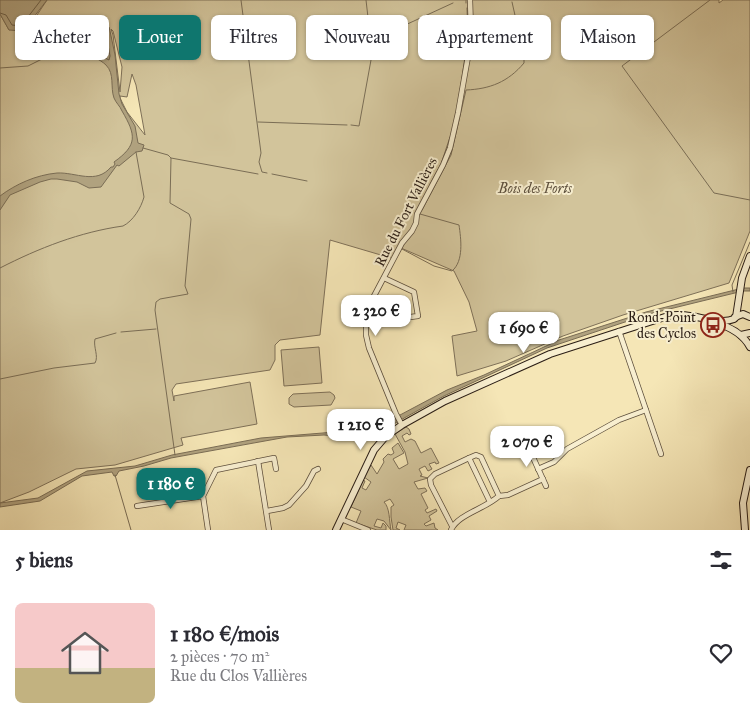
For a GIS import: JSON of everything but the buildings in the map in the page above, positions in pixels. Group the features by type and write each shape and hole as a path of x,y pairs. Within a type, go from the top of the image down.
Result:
{"street":[{"name":"Rue du Fort Vallières","path":"401,424 396,416 369,348 366,323 373,299 403,242 412,231 416,223 417,214 442,169 450,148 469,51 471,30 470,0"},
{"path":"733,330 732,325 741,284 750,256"},
{"path":"366,323 418,316 414,292 384,278"},
{"path":"740,294 743,310 749,316"},
{"path":"336,530 376,447 401,424 545,356 619,331 670,316 684,314 724,321 735,318 740,314 749,316"},
{"path":"660,319 692,319 718,324 741,335 750,347"},
{"path":"619,331 661,454"},
{"path":"741,335 750,332"},
{"path":"538,469 554,462 567,449 619,420 646,410"},
{"path":"526,442 546,486"},
{"path":"499,496 480,455 476,454 434,475 430,481 452,528 457,521 486,506 499,496 508,495 543,479"},
{"path":"208,530 203,496 216,470 274,458 276,469"},
{"path":"469,458 490,502"},
{"path":"258,461 269,530"},
{"path":"267,511 289,505 306,486 314,471 318,469"},
{"path":"745,530 744,503 750,470"},
{"path":"136,506 203,496"},
{"path":"341,519 368,530"}],"green space":[{"name":"Bois des Forts","path":"47,0 719,0 719,3 723,0 750,0 750,231 729,283 623,315 563,336 506,361 457,376 452,336 477,331 469,302 454,271 401,248 391,258 330,240 320,335 280,340 275,345 275,360 270,370 176,384 172,390 174,401 174,396 250,382 257,424 181,438 183,445 115,465 76,469 29,492 0,503 0,14 9,30 15,28 15,60 109,60 109,15 37,15","holes":["132,74 136,85 145,135 127,112 120,98 120,96 127,97"]},
{"path":"319,347 322,383 284,386 281,350"},
{"path":"330,392 335,398 331,405 294,407 289,404 289,398 293,394"},
{"path":"406,427 411,434 407,433 402,436 405,442 411,439 415,441 421,453 431,448 439,463 429,464 432,469 428,471 425,466 419,469 422,475 420,476 428,478 414,482 418,489 425,488 427,491 421,494 428,508 425,510 427,513 436,509 437,511 429,516 431,520 424,524 426,526 434,523 435,528 438,530 404,530 406,525 398,522 396,528 400,530 393,530 391,507 394,505 390,499 384,502 388,511 391,530 384,521 377,519 374,526 381,528 383,523 386,526 386,530 377,530 356,523 361,511 351,507 363,480 365,481 362,488 366,490 371,482 364,477 371,465 377,474 384,462 383,459 388,454 394,453 392,448 398,443 404,453 393,459 399,469 408,464 405,452 395,434"}],"water":[{"path":"0,0 47,0 35,15 15,15 15,30 9,30 0,14"},
{"path":"109,27 115,55 119,94 122,104 135,126 138,143 144,145 142,151 136,152 119,166 117,165 101,187 89,188 77,182 51,179 10,195 0,210 0,196 20,184 34,178 57,173 92,177 99,175 113,167 114,162 131,145 132,133 130,127 114,98 109,69 99,60 109,60"},
{"path":"743,288 750,288 750,291 743,291 649,314 547,348 444,396 370,439 324,435 287,437 171,458 119,471 116,476 112,472 82,476 40,501 0,507 0,503 38,498 87,471 135,466 172,455 261,438 335,432 373,433 384,428 400,415 447,390 559,340 646,312"}],"waterway":[{"path":"241,0 261,153 259,162 262,172 267,173"},
{"path":"366,0 368,15"},
{"path":"710,0 622,66 714,193 750,200"},
{"path":"422,210 451,155 466,90 491,86 505,80 524,63 524,55 512,2"},
{"path":"408,24 453,3"},
{"path":"460,91 468,36 467,8"},
{"path":"0,68 28,66 40,60"},
{"path":"351,125 359,126 371,60"},
{"path":"258,122 347,125"},
{"path":"430,184 441,164 450,137"},
{"path":"143,148 168,155 171,158 170,203 189,214 191,219 185,286 188,294 160,299 156,302 155,310 175,455"},
{"path":"0,268 60,242 91,232 123,226 130,221 139,210 144,197 136,152"},
{"path":"171,158 258,174"},
{"path":"272,174 307,181"},
{"path":"402,249 434,266 452,271 456,267 461,250 459,225 420,214"},
{"path":"733,292 732,285 750,242"},
{"path":"121,332 156,329"},
{"path":"0,379 54,368 95,363 95,339 116,333"},
{"path":"115,475 131,530"}],"place":[{"name":"Rond-Point des Cyclos","path":"713,325"}]}
